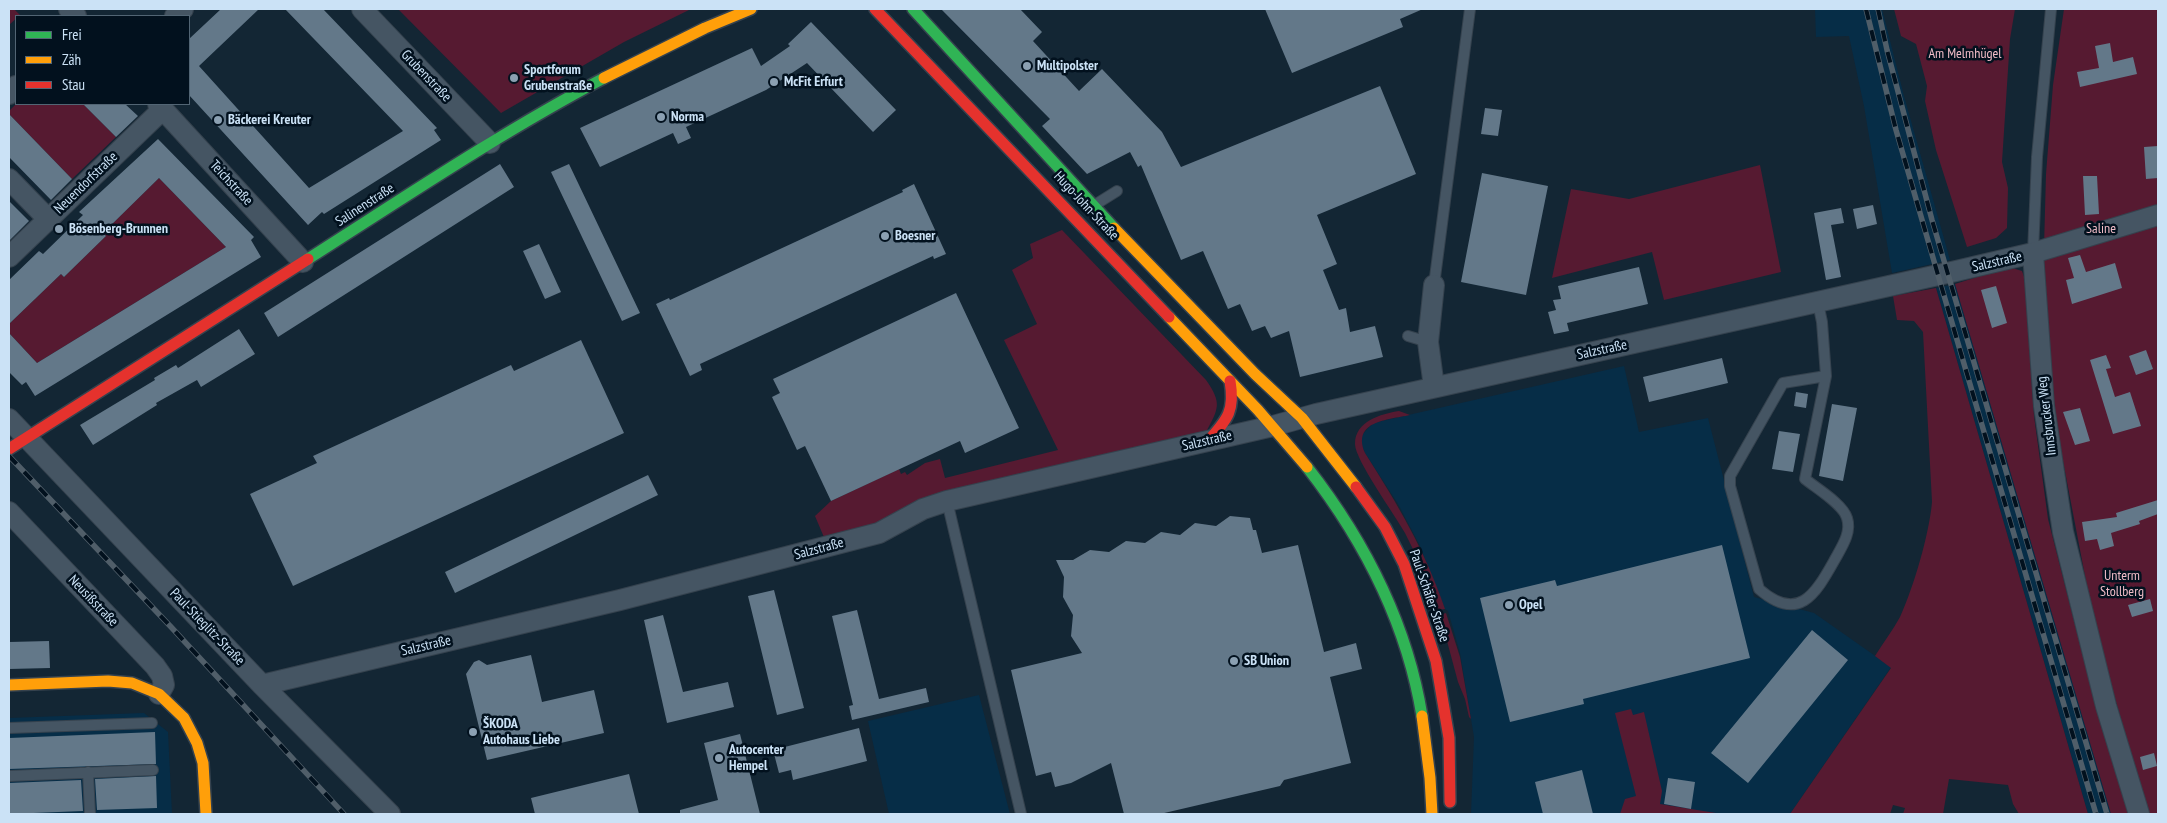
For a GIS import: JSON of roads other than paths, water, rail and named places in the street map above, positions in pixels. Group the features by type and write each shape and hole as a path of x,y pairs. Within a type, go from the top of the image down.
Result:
{"main road":[{"name":"Salinenstraße","path":"9,449 490,143 557,103 705,28 751,9"},
{"name":"Hugo-John-Straße","path":"875,9 1273,426"},
{"name":"Hugo-John-Straße","path":"913,9 1093,206 1255,374 1302,418"},
{"path":"1209,440 1230,417 1234,400 1230,380"},
{"name":"Paul-Schäfer-Straße","path":"1302,418 1332,453 1385,527 1404,564 1436,661 1445,707 1449,738 1450,814"},
{"path":"1273,426 1326,492 1359,541 1387,594 1401,628 1423,711 1432,778 1432,814"},
{"path":"9,685 108,681 132,683 159,694 173,705 184,718 198,743 203,763 206,814"}],"street":[{"name":"Grubenstraße","path":"362,9 490,143"},
{"name":"Neuendorfstraße","path":"9,257 160,107"},
{"name":"Teichstraße","path":"160,107 303,262"},
{"path":"9,179 48,219"},
{"name":"Salzstraße","path":"262,684 622,606 879,533 923,508 948,501 1434,387 1818,303 2033,253 2158,215"},
{"name":"Innsbrucker Weg","path":"2033,253 2044,406 2063,532 2106,706 2139,814"},
{"path":"1434,285 1428,342 1434,387"},
{"name":"Paul-Stieglitz-Straße","path":"9,419 262,684 390,814"},
{"name":"Neusißstraße","path":"9,512 155,666 162,676 164,685 159,694"}],"lane":[{"path":"1434,285 1470,9"},
{"name":"Innsbrucker Weg","path":"2033,253 2037,157 2051,9"},
{"path":"1093,206 1117,190"},
{"path":"1818,303 1822,322 1826,376 1805,479 1842,508 1847,518 1848,530 1818,590 1802,602 1786,604 1772,600 1759,589 1730,486 1730,476 1783,384 1826,376"},
{"path":"1408,336 1428,342"},
{"path":"948,501 1021,814"},
{"path":"9,728 152,723"},
{"path":"9,776 153,770"},
{"path":"88,772 90,814"}],"railway":[{"path":"1866,9 1896,130 2096,814"},
{"path":"1878,9 1932,220 2107,814"},
{"path":"9,456 344,814"}],"place":[{"name":"Multipolster","path":"1027,66"},
{"name":"Sportforum Grubenstraße","path":"514,78"},
{"name":"McFit Erfurt","path":"774,82"},
{"name":"Norma","path":"661,117"},
{"name":"Bäckerei Kreuter","path":"218,120"},
{"name":"Bösenberg-Brunnen","path":"59,229"},
{"name":"Boesner","path":"885,236"},
{"name":"Opel","path":"1509,605"},
{"name":"SB Union","path":"1234,661"},
{"name":"ŠKODA Autohaus Liebe","path":"473,732"},
{"name":"Autocenter Hempel","path":"719,758"}],"park label":[{"name":"Am Melmhügel","path":"1965,54"},
{"name":"Saline","path":"2101,229"},
{"name":"Unterm Stollberg","path":"2122,584"}]}
